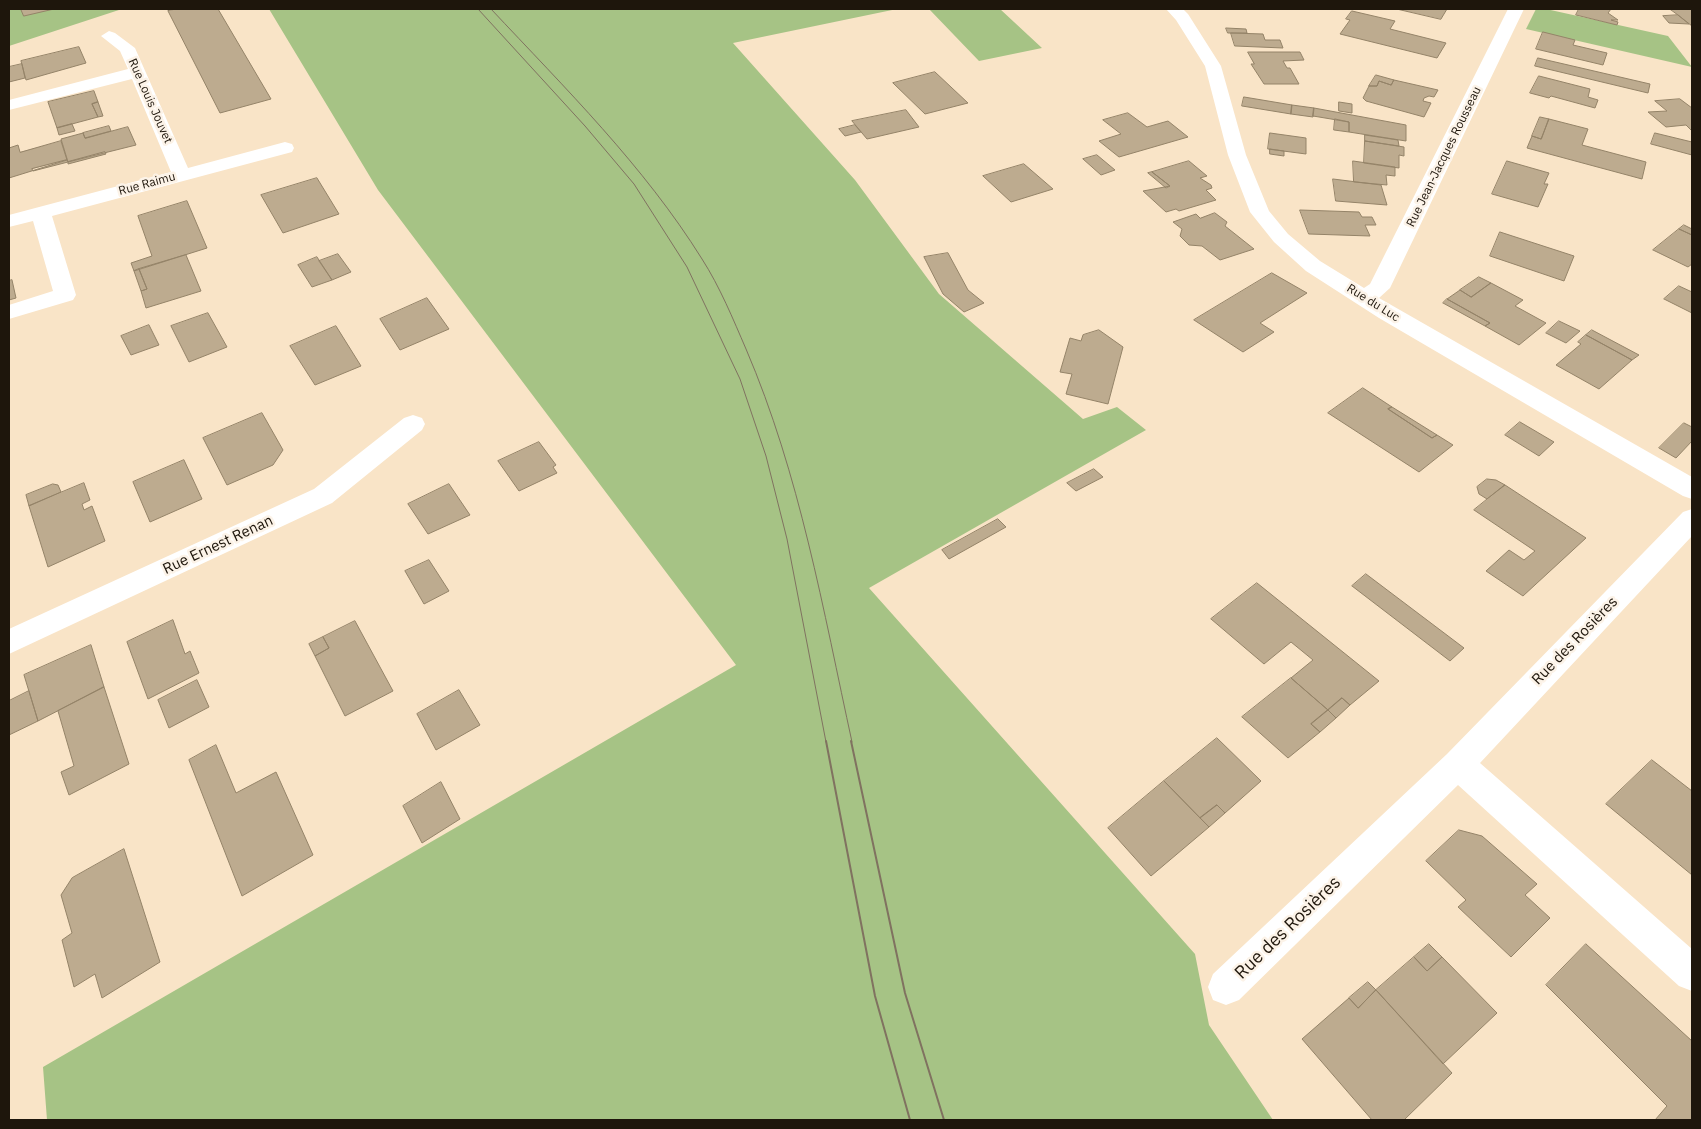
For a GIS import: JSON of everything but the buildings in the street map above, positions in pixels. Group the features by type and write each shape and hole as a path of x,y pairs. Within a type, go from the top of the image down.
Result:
{"street":[{"name":"Rue du Luc","path":"1174,9 1182,17 1212,66 1237,155 1260,212 1280,238 1313,266 1387,313 1692,488"},
{"name":"Rue Jean-Jacques Rousseau","path":"1364,298 1379,288 1516,9"},
{"name":"Rue Louis Jouvet","path":"109,36 127,48 182,175"},
{"path":"9,105 137,72"},
{"name":"Rue Raimu","path":"9,221 285,148"},
{"path":"9,312 65,295 41,212"},
{"name":"Rue Ernest Renan","path":"9,642 323,496 413,424"},
{"name":"Rue des Rosières","path":"1226,987 1458,764 1692,519"},
{"path":"1458,764 1692,972"}],"green space":[{"path":"9,9 122,9 9,46"},
{"path":"269,9 897,9 733,43 855,180 939,294 1083,419 1117,407 1146,430 869,588 1195,954 1209,1025 1273,1120 47,1120 43,1067 736,665 378,190"},
{"path":"929,9 1000,9 1042,48 979,61"},
{"path":"1536,9 1546,9 1668,36 1692,67 1526,29"}],"tram line":[{"path":"478,9 585,126 634,184 687,267 740,379 766,456 787,539 826,742"},
{"path":"491,9 575,98 655,192 702,259 720,292 765,397 796,494 820,592 852,742"},
{"path":"826,741 875,996 910,1120"},
{"path":"851,741 905,993 944,1120"}]}
